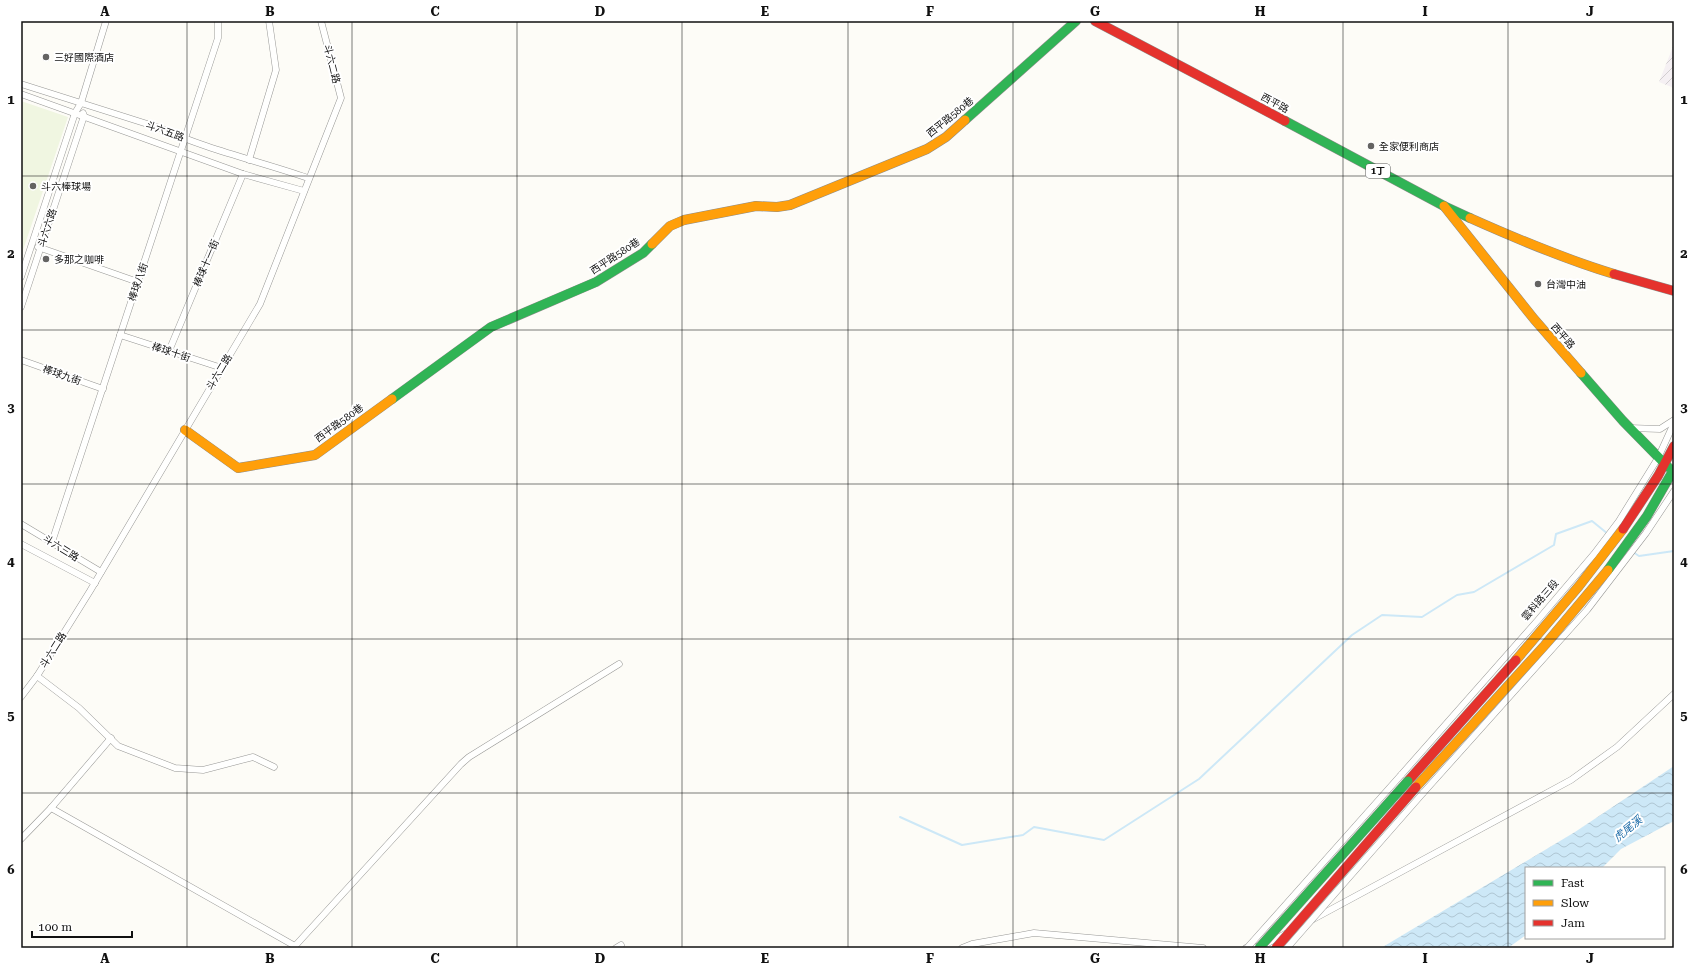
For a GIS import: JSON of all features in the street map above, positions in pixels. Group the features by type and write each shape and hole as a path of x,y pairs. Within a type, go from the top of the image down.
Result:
{"main road":[{"name":"西平路580巷","path":"185,430 238,468 315,455 491,327 596,282 643,253 670,226 684,220 756,206 777,207 790,205 927,149 946,137 1076,21"},
{"name":"西平路","path":"1095,21 1444,206 1505,234 1577,263 1674,290"},
{"name":"西平路","path":"1444,206 1534,319 1630,428 1662,461 1674,471"},
{"path":"1259,948 1404,778 1574,594 1628,523 1662,461 1674,446"},
{"path":"1276,948 1416,787 1564,623 1642,531 1674,471"}],"street":[{"name":"斗六六路","path":"21,277 75,113 80,104 106,21"},
{"name":"棒球八街","path":"52,542 186,139 218,38 218,21"},
{"path":"249,160 276,70 269,21"},
{"name":"斗六二路","path":"21,697 95,583 260,304 308,178 341,98 321,21"},
{"name":"斗六五路","path":"21,84 80,104 160,128 186,139 308,178"},
{"name":"斗六五路","path":"21,94 243,174 304,191"},
{"path":"80,104 84,116"},
{"name":"斗六六路","path":"21,307 84,116"},
{"name":"棒球十一街","path":"169,351 243,174"},
{"path":"32,245 138,282"},
{"name":"棒球十街","path":"120,335 222,368"},
{"name":"棒球九街","path":"21,360 103,389"},
{"path":"1630,428 1660,429 1674,422"},
{"path":"1662,461 1674,422"},
{"path":"1287,948 1587,610 1642,531 1674,491"},
{"name":"斗六三路","path":"21,524 101,572"},
{"name":"斗六三路","path":"21,544 95,583"},
{"path":"51,808 295,946 469,757 619,664"},
{"path":"36,676 80,708 118,746 175,768 203,770 253,757 274,767"},
{"path":"1247,948 1262,946 1322,916 1571,780 1617,747 1674,694"},
{"path":"21,839 51,808 111,738"},
{"path":"1247,948 1404,778"},
{"path":"962,948 972,944 1034,933 1203,948"}],"shaded area":[{"path":"1674,44 1674,88 1659,82"}],"green space":[{"name":"斗六棒球場","path":"21,101 68,117 21,256"}],"water":[{"name":"虎尾溪","path":"1674,766 1674,821 1621,849 1603,867 1525,867 1525,936 1508,948 1381,948 1575,832"}],"waterway":[{"path":"900,817 962,845 1023,835 1034,827 1104,840 1199,779 1352,635 1382,615 1422,617 1457,595 1474,592 1554,545 1556,534 1592,521 1608,534"},
{"path":"1633,552 1639,556 1674,551"}],"traffic: fast":[{"path":"965,120 1076,21"},
{"path":"1285,121 1444,206 1470,218"},
{"path":"392,399 491,327 596,282 643,253 652,244"},
{"path":"1581,373 1623,421 1668,467"},
{"path":"1608,570 1647,516 1674,469"},
{"path":"1259,948 1408,781"}],"traffic: slow":[{"path":"652,244 670,226 684,220 756,206 777,207 790,205 927,149 946,137 965,120"},
{"path":"1444,206 1534,319 1581,373"},
{"path":"1470,218 1505,234 1577,262 1614,274"},
{"path":"185,430 238,468 315,455 392,399"},
{"path":"1516,660 1579,586 1623,529"},
{"path":"1416,787 1545,645 1608,570"}],"traffic: jam":[{"path":"1095,21 1285,121"},
{"path":"1614,274 1674,291"},
{"path":"1623,529 1658,476 1674,446"},
{"path":"1408,781 1516,660"},
{"path":"1276,948 1416,787"}],"place":[{"name":"三好國際酒店","path":"46,57"},
{"name":"全家便利商店","path":"1371,146"},
{"name":"斗六棒球場","path":"33,186"},
{"name":"多那之咖啡","path":"46,259"},
{"name":"台灣中油","path":"1538,284"}]}
